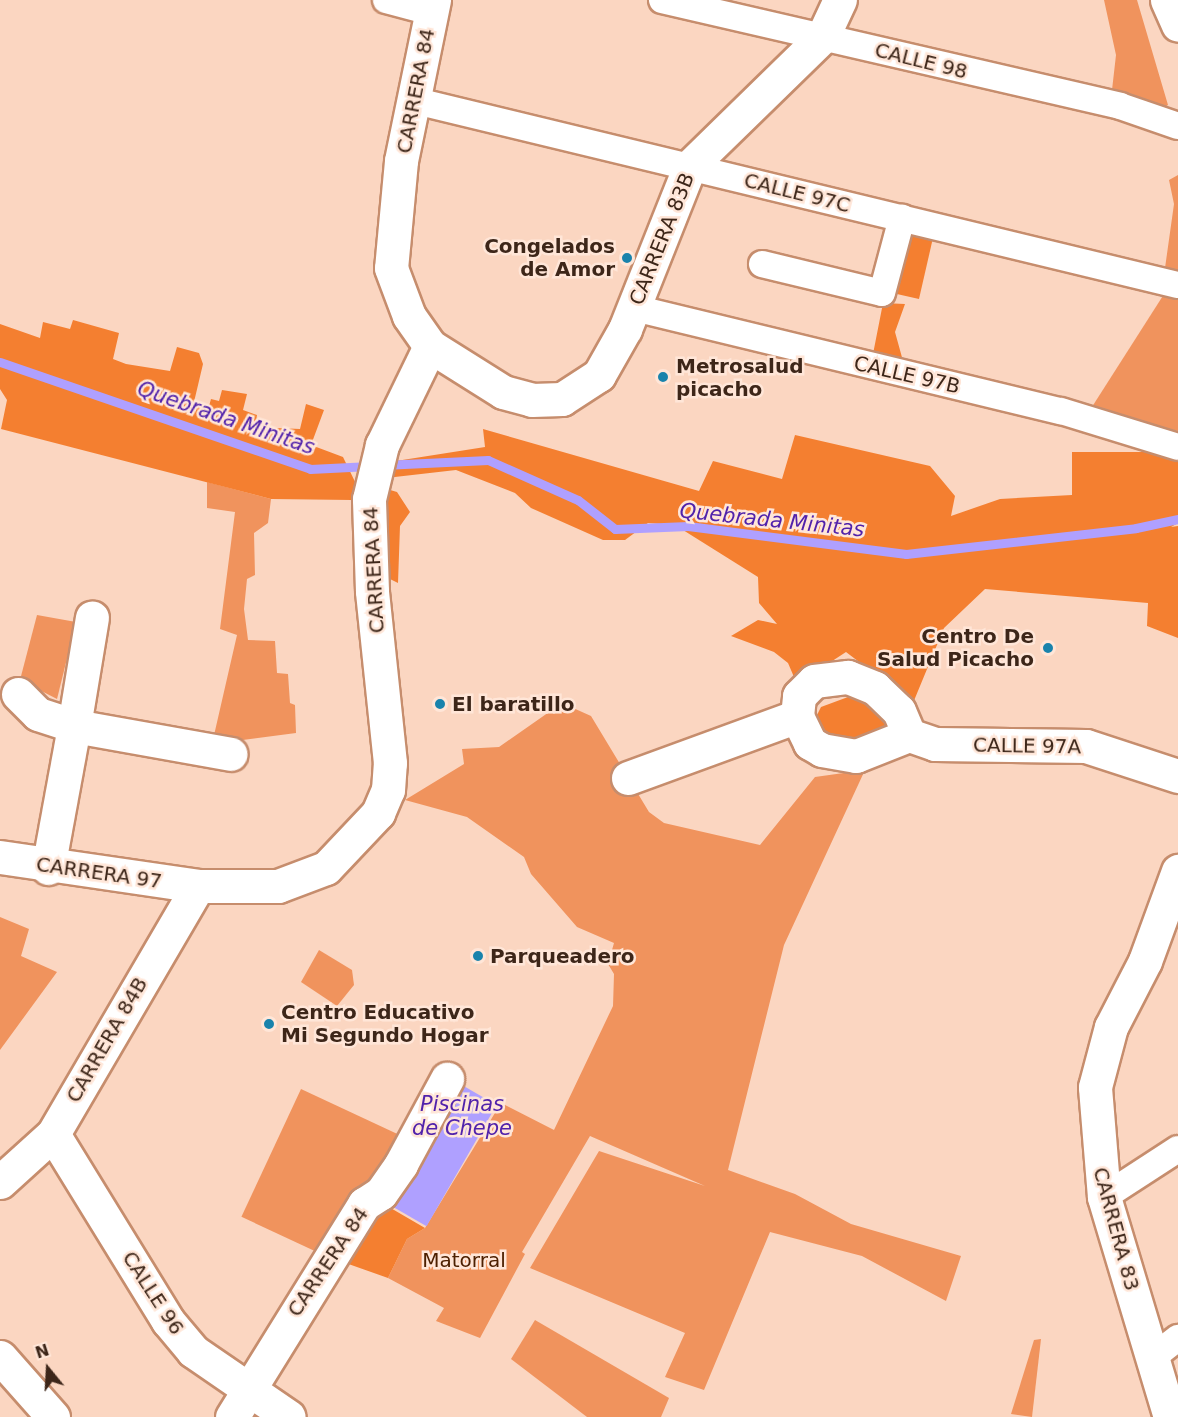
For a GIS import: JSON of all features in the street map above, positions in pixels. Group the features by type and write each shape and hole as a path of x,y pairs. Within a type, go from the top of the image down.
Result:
{"street":[{"path":"386,0 433,6"},
{"name":"CALLE 98","path":"662,0 1120,106 1178,126"},
{"name":"CARRERA 83B","path":"430,346 503,392 532,400 562,399 599,375 634,308 690,166 823,36 840,0"},
{"path":"1167,0 1178,25"},
{"name":"CARRERA 84","path":"198,886 278,886 326,868 378,813 388,790 369,530 378,460 430,346 409,316 391,268 401,161 416,101 433,6"},
{"name":"CALLE 97C","path":"416,101 1178,285"},
{"path":"762,264 882,292 902,218"},
{"name":"CALLE 97B","path":"634,308 1061,411 1178,447"},
{"path":"48,868 92,617"},
{"path":"848,677 875,688 899,711 909,735 856,756 837,754 810,743 797,716 799,696 814,681 848,677"},
{"path":"18,693 38,714 74,726 231,754"},
{"path":"628,778 797,716"},
{"name":"CALLE 97A","path":"909,735 935,744 1086,746 1178,776"},
{"name":"CARRERA 97","path":"0,857 48,868 198,886"},
{"name":"CARRERA 83","path":"1170,1417 1104,1197 1095,1088 1111,1027 1145,961 1178,871"},
{"name":"CARRERA 84B","path":"0,1182 53,1134 198,886"},
{"name":"CARRERA 84","path":"239,1404 364,1204 381,1193 400,1164 447,1079"},
{"name":"CALLE 96","path":"53,1134 168,1321 239,1404 289,1417"},
{"path":"1104,1197 1178,1149"},
{"path":"1152,1358 1178,1338"},
{"path":"0,1357 53,1417"}],"green space":[{"path":"1104,0 1137,0 1168,105 1155,113 1112,90 1116,55"},
{"path":"1178,175 1178,270 1165,268 1174,204 1169,180"},
{"path":"1166,291 1178,293 1178,431 1090,410"},
{"path":"207,482 271,499 268,523 254,533 255,575 247,579 244,609 248,640 275,641 277,673 288,674 290,703 295,705 296,733 212,744 237,635 220,629 235,512 207,508"},
{"path":"37,615 76,622 57,699 20,680"},
{"name":"Matorral","path":"562,703 591,716 649,812 664,823 760,845 815,777 865,770 784,945 728,1170 795,1194 851,1224 961,1256 946,1301 862,1256 770,1232 704,1390 665,1377 685,1333 530,1268 599,1151 705,1186 590,1136 522,1252 525,1254 480,1338 436,1321 444,1308 388,1278 407,1239 425,1228 501,1103 554,1130 613,1006 614,974 608,964 614,943 577,927 531,874 524,857 467,817 405,800 464,764 462,749 499,747"},
{"path":"0,917 29,929 21,956 57,972 0,1050"},
{"path":"319,950 352,970 354,985 337,1006 301,982"},
{"path":"301,1089 398,1134 338,1262 241,1217"},
{"path":"535,1320 669,1398 661,1417 587,1417 511,1359"},
{"path":"1041,1339 1032,1417 1011,1414 1034,1340"}],"shaded area":[{"path":"935,229 919,299 888,292 909,235"},
{"path":"883,303 905,304 895,332 903,361 873,354"},
{"path":"73,320 119,333 113,359 126,364 170,371 177,347 199,353 203,364 194,402 209,406 211,399 219,401 222,390 247,394 243,410 257,415 255,427 300,429 306,404 324,410 311,445 343,457 359,490 352,500 271,499 1,429 7,400 0,389 0,324 40,338 43,322 70,329"},
{"path":"483,429 699,491 713,461 782,479 795,435 930,466 955,496 951,516 1000,499 1072,495 1072,452 1145,452 1178,460 1178,523 1171,527 1178,526 1178,638 1147,626 1148,603 985,589 944,628 913,703 846,652 797,684 788,663 774,652 731,636 758,620 777,624 759,603 758,577 675,525 648,523 625,540 603,540 531,508 515,493 456,470 386,478 386,465 396,461 485,447"},
{"path":"380,487 397,492 410,512 400,526 398,583 388,578"},
{"path":"848,697 880,710 896,728 863,742 822,734 817,715 821,707"},
{"path":"382,1203 425,1228 407,1239 388,1278 340,1261"}],"water":[{"name":"Piscinas de Chepe","path":"455,1081 497,1105 427,1226 385,1202"}],"waterway":[{"name":"Quebrada Minitas","path":"0,362 310,469 370,466"},
{"name":"Quebrada Minitas","path":"383,465 488,460 578,500 615,529 688,526 906,554 1136,528 1178,519"}],"place":[{"name":"Congelados de Amor","path":"627,258"},
{"name":"Metrosalud picacho","path":"663,377"},
{"name":"Centro De Salud Picacho","path":"1048,648"},
{"name":"El baratillo","path":"440,704"},
{"name":"Parqueadero","path":"478,956"},
{"name":"Centro Educativo Mi Segundo Hogar","path":"269,1024"}]}
